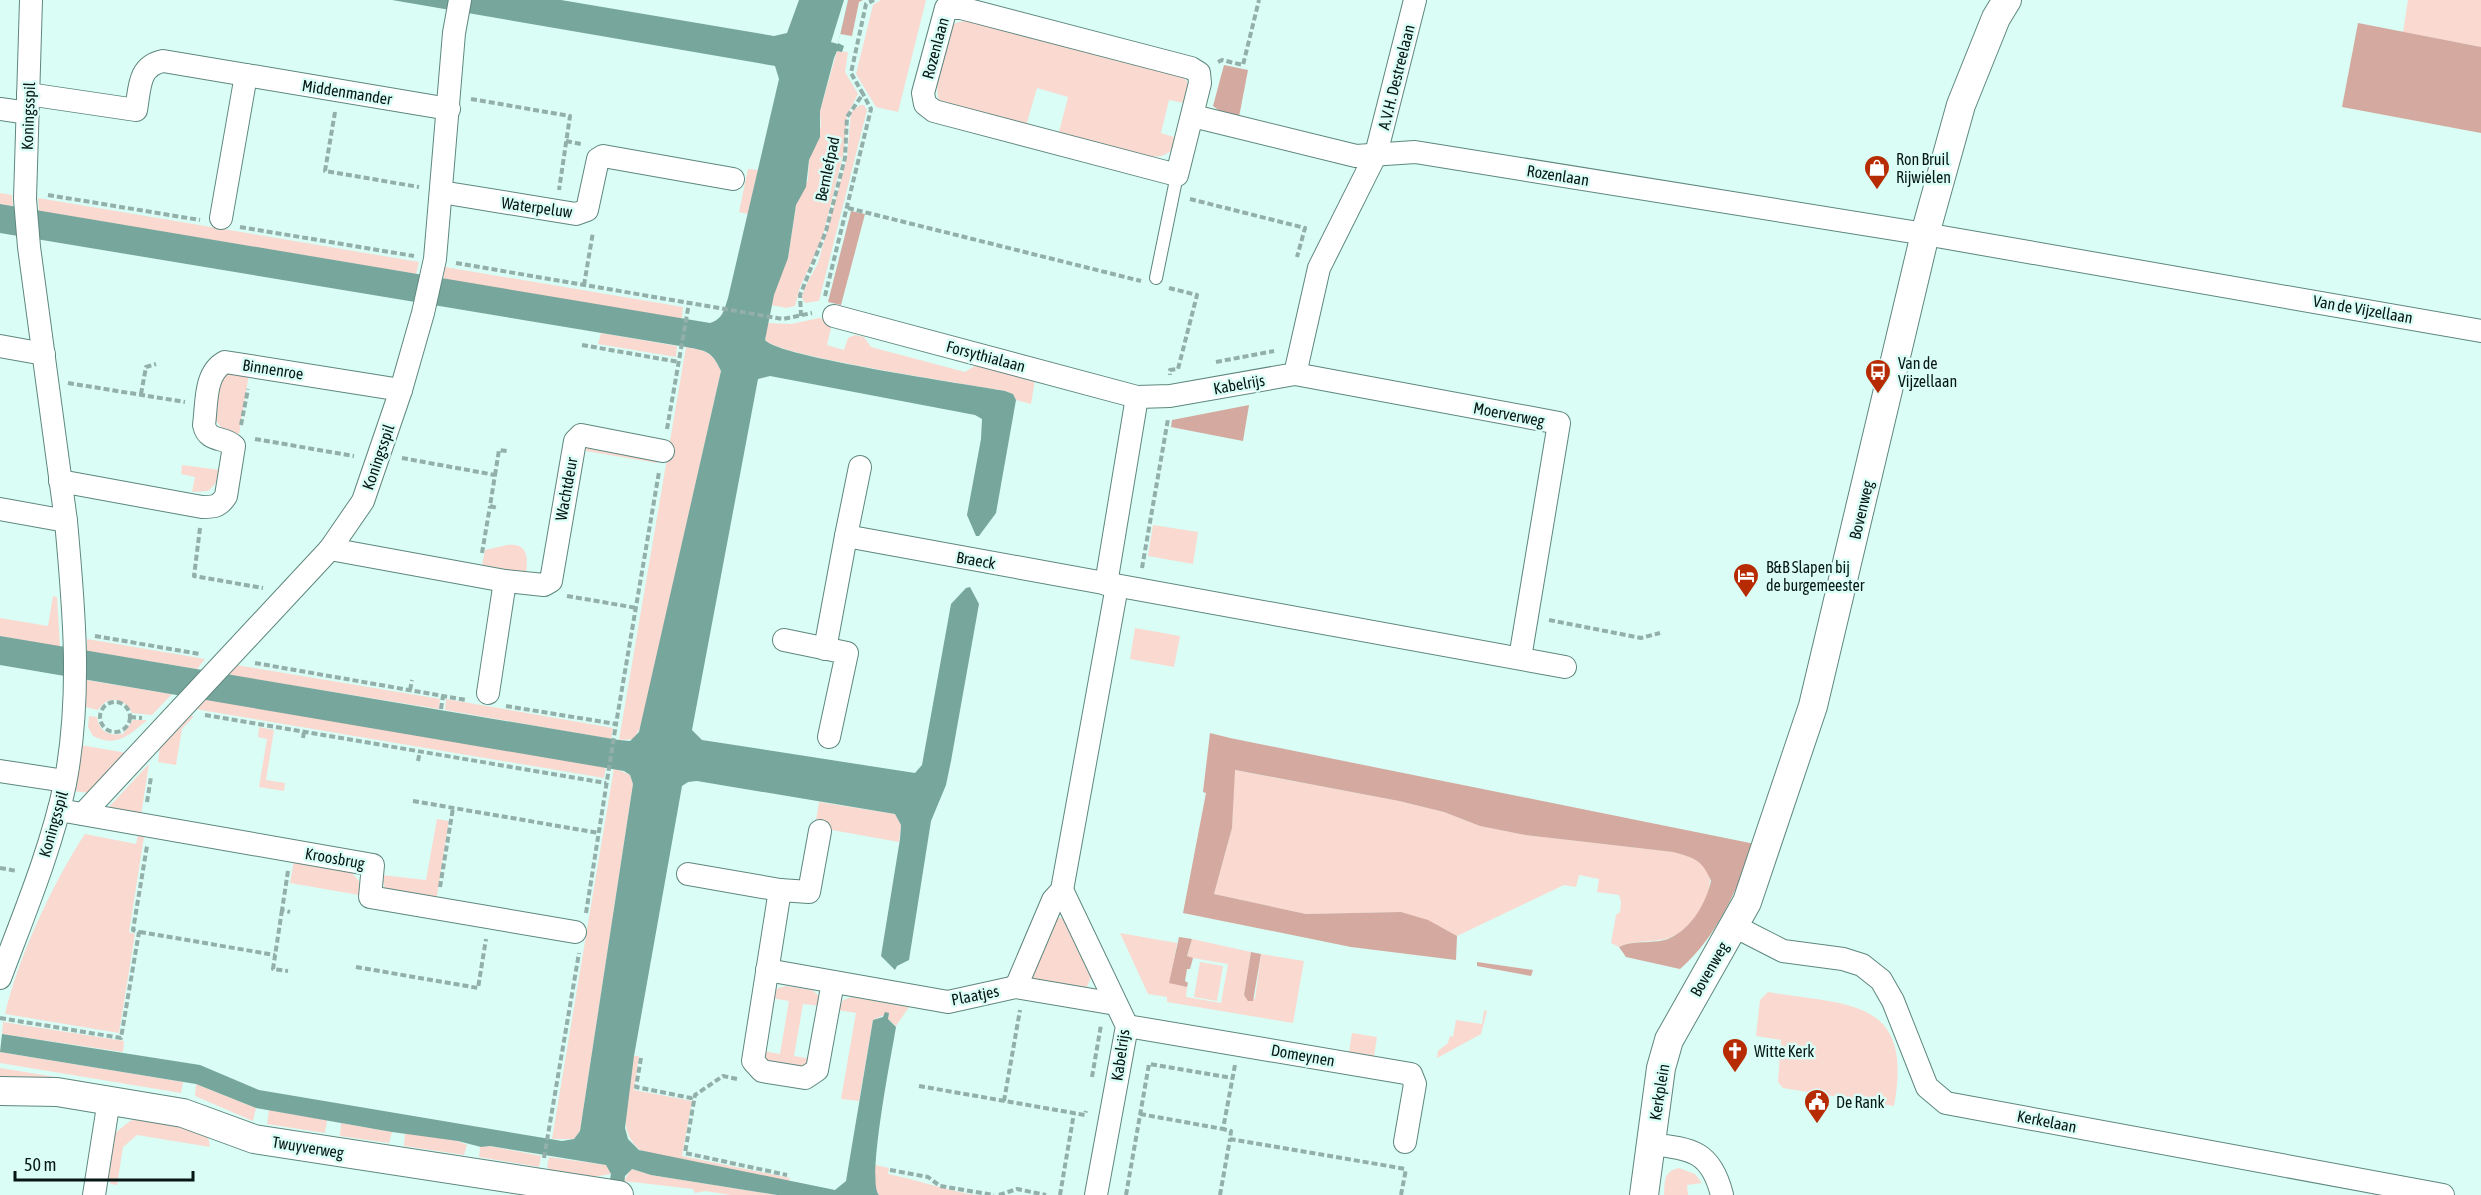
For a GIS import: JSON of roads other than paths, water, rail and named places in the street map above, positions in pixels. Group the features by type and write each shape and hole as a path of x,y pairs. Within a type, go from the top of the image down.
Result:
{"street":[{"name":"Koningsspil","path":"0,978 42,864 59,810 65,781 74,688 76,635 66,520 29,247 26,199 31,0"},
{"name":"Koningsspil","path":"83,814 330,549 363,501 401,390 423,314 434,262 455,22 460,0"},
{"name":"A.V.H. Destreelaan","path":"1376,154 1414,0"},
{"name":"Bovenweg","path":"1669,1040 1747,902 1819,687 1925,234 1961,105 1996,18 2007,0"},
{"name":"Rozenlaan","path":"1175,185 934,111 926,104 923,93 946,8 984,14 1191,68 1199,73 1200,83 1193,116 1356,156 1415,152 1925,234"},
{"name":"Middenmander","path":"28,103 136,110 143,72 151,63 163,62 338,91 449,102"},
{"path":"221,218 246,75"},
{"path":"0,109 28,103"},
{"path":"1175,185 1193,116"},
{"path":"1295,374 1319,268 1376,154"},
{"name":"Waterpeluw","path":"441,192 576,214 587,210 598,159 603,156 733,179"},
{"name":"Van de Vijzellaan","path":"1925,234 2481,331"},
{"name":"Forsythialaan","path":"828,314 1137,397"},
{"path":"0,346 44,354"},
{"name":"Binnenroe","path":"60,481 202,507 215,507 226,496 234,446 230,442 212,438 206,432 207,406 210,377 216,366 225,362 401,390"},
{"name":"Kabelrijs","path":"1137,397 1170,396 1295,374"},
{"name":"Moerverweg","path":"1295,374 1559,423 1520,658"},
{"path":"1020,988 1053,900 1062,890 1120,586 1137,397"},
{"name":"Wachtdeur","path":"505,581 544,585 551,581 575,441 581,435 663,451"},
{"path":"825,649 860,467"},
{"path":"0,509 66,520"},
{"name":"Braeck","path":"846,536 1120,586"},
{"path":"330,549 505,581 487,700"},
{"path":"1120,586 1565,667"},
{"path":"784,640 847,652 830,737"},
{"path":"0,771 65,781"},
{"name":"Kroosbrug","path":"59,810 374,865 370,897 575,932"},
{"path":"688,874 780,890 809,892 820,831"},
{"path":"780,890 753,1061 762,1071 805,1078 817,1070 834,982"},
{"name":"Kabelrijs","path":"1062,890 1110,1003 1127,1026 1096,1195"},
{"name":"Kerkelaan","path":"1734,926 1783,951 1843,959 1862,965 1881,980 1893,1001 1927,1087 1946,1102 2443,1195"},
{"name":"Plaatjes","path":"767,970 948,1002 1020,988 1110,1003"},
{"name":"Domeynen","path":"1127,1026 1411,1074 1415,1084 1405,1142"},
{"name":"Kerkplein","path":"1644,1195 1661,1068 1669,1040"},
{"name":"Twuyverweg","path":"0,1091 57,1092 109,1100 183,1113 254,1139 609,1194"},
{"path":"94,1195 109,1100"},
{"name":"Kerkplein","path":"1651,1144 1694,1152 1708,1160 1717,1176 1722,1195"}],"lane":[{"path":"1155,282 1175,185"}],"place":[{"name":"Ron Bruil Rijwielen","path":"1877,191"},
{"name":"Van de Vijzellaan","path":"1878,395"},
{"name":"B&B Slapen bij de burgemeester","path":"1746,599"},
{"name":"Witte Kerk","path":"1735,1074"},
{"name":"De Rank","path":"1817,1125"}]}
